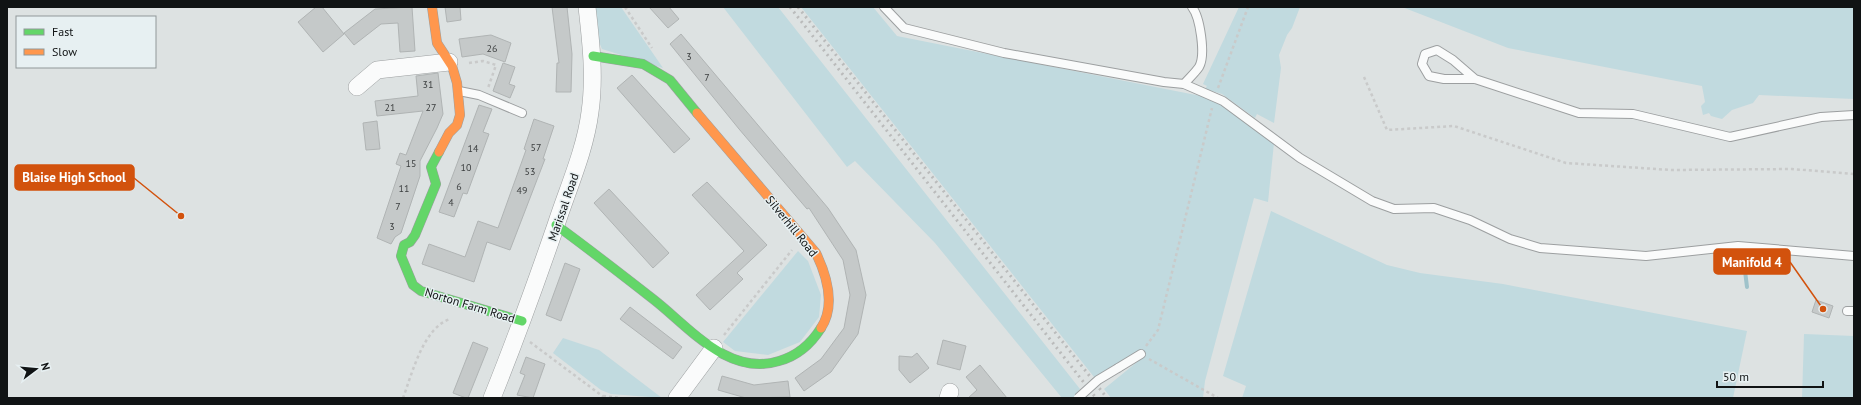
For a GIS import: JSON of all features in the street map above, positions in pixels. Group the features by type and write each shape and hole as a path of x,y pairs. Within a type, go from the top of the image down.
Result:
{"street":[{"name":"Norton Farm Road","path":"432,7 437,43 451,64 458,90 460,115 457,125 448,133 431,167 436,184 415,236 410,242 404,245 401,256 413,285 421,291 520,325"},
{"name":"Marissal Road","path":"492,398 576,171 590,113 593,56 587,7"},
{"name":"Silverhill Road","path":"556,225 626,277 714,348 743,362 772,364 800,352 820,331 826,322 829,289 825,272 816,253 670,80 643,64 593,56"},
{"path":"357,87 377,70 451,64"},
{"path":"677,398 714,348"}],"lane":[{"path":"884,7 904,28 1004,53 1164,82 1184,84 1223,101 1300,158 1372,201 1394,209 1434,208 1470,220 1510,239 1540,248 1646,256 1738,246 1854,256"},
{"path":"1184,84 1200,66 1203,50 1197,13 1192,7"},
{"path":"1475,79 1453,60 1437,50 1425,54 1422,64 1429,76 1444,79 1475,79 1579,114 1633,114 1730,137 1821,117 1854,116"},
{"path":"458,90 479,95 522,113"},
{"path":"1078,398 1098,380 1141,354"}],"path":[{"path":"625,7 654,51"},
{"path":"1218,398 1141,354 1158,330 1214,97 1248,7"},
{"path":"451,64 482,61 496,65 485,98"},
{"path":"1364,78 1386,130 1454,126 1566,162 1671,170 1792,169 1854,174"},
{"path":"714,348 803,238"},
{"path":"403,398 427,340 440,324 452,318"},
{"path":"520,325 527,339 604,397 621,398"}],"shaded area":[{"path":"595,7 621,7 663,68 602,49 599,42"},
{"path":"723,7 778,7 1080,389 1073,398 1062,398 935,243 855,161 847,167"},
{"path":"801,7 873,7 897,36 1201,96 1218,102 1274,143 1268,202 1254,198 1205,381 1203,398 1111,398 1104,389 1137,362 1133,356 1094,377"},
{"path":"1239,7 1300,7 1279,55 1281,68 1274,123 1257,114 1255,118 1222,94 1205,89 1207,86 1203,84"},
{"path":"1402,7 1854,7 1854,99 1759,95 1753,103 1732,110 1722,119 1711,116 1709,113 1703,115 1701,106 1705,102 1702,86 1508,48"},
{"path":"1271,211 1387,265 1420,273 1503,284 1747,331 1733,398 1242,398 1246,386 1223,376"},
{"path":"798,251 808,261 821,295 819,317 800,342 768,355 735,351 723,342"},
{"path":"1804,334 1854,336 1854,398 1802,398"},
{"path":"563,338 599,350 662,398 611,394 601,390 553,353"}],"building":[{"path":"316,7 322,7 344,34 323,52 298,22"},
{"path":"412,7 415,51 400,52 398,23 381,24 354,45 344,33 375,9"},
{"path":"445,7 460,7 461,20 447,22"},
{"path":"552,7 567,7 572,54 571,92 556,92 557,63 559,63"},
{"path":"649,7 669,7 679,19 668,28"},
{"path":"681,34 828,208 856,250 866,295 858,334 831,372 804,391 795,378 821,359 844,328 850,295 843,260 809,208 807,209 739,129 670,44"},
{"path":"491,35 511,43 505,62 483,54 462,57 459,39"},
{"path":"503,63 515,67 509,84 515,86 510,98 493,91"},
{"path":"438,73 443,114 420,161 420,176 401,233 395,237 391,244 377,238 401,166 396,164 400,153 406,155 423,111 377,116 375,101 418,96 416,76"},
{"path":"632,75 690,139 674,153 617,88"},
{"path":"479,105 492,109 483,132 489,134 467,194 463,193 454,217 439,212"},
{"path":"534,119 554,126 543,159 545,159 510,250 487,242 474,282 422,264 429,244 465,257 478,221 498,228 526,150 524,149"},
{"path":"377,121 380,149 366,150 363,123"},
{"path":"707,182 767,245 737,273 743,279 710,310 696,295 744,251 692,195"},
{"path":"609,189 669,253 653,268 594,203"},
{"path":"565,263 580,269 561,321 546,315"},
{"path":"1816,300 1833,306 1829,318 1812,312"},
{"path":"630,307 682,347 673,359 620,319"},
{"path":"943,340 966,346 960,370 937,364"},
{"path":"473,342 488,348 468,398 466,398 453,393"},
{"path":"917,353 929,368 910,383 899,370 899,356 912,357"},
{"path":"526,357 545,364 533,398 517,395 525,375 520,373"},
{"path":"980,365 1007,398 968,398 977,390 966,377"},
{"path":"722,376 754,385 788,381 790,397 746,398 718,390"}],"waterway":[{"path":"1744,263 1747,287"}],"railway":[{"path":"790,7 1096,398"},
{"path":"798,7 1107,398"}],"traffic: fast":[{"path":"593,56 643,64 670,80 697,113"},
{"path":"439,152 431,167 436,184 415,235 410,242 404,245 401,256 413,285 421,291 522,321"},
{"path":"556,225 653,299 695,335 726,356 743,362 760,364 786,359 803,349 821,328"}],"traffic: slow":[{"path":"432,7 437,43 452,66 457,83 460,115 457,125 449,133 439,152"},
{"path":"697,113 816,253 824,271 829,300 826,319 821,328"}],"place":[{"name":"Blaise High School","path":"181,216"},
{"name":"Manifold 4","path":"1823,309"}]}
